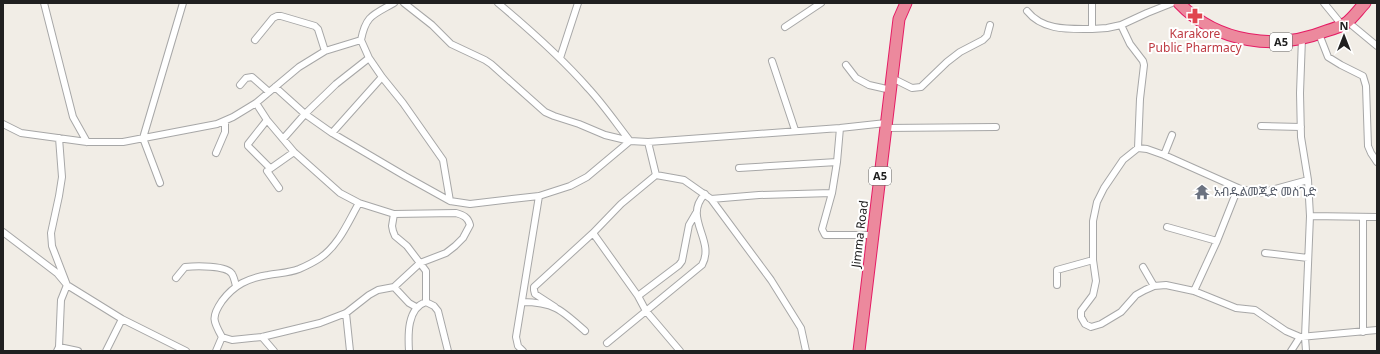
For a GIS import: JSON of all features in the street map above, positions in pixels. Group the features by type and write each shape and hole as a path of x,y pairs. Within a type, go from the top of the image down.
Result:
{"highway":[{"name":"Jimma Road","path":"859,351 892,78 900,19 906,3"},
{"name":"A5","path":"1178,3 1197,19 1222,33 1248,40 1279,42 1319,34 1345,23 1365,3"}],"street":[{"path":"44,3 73,117 87,142"},
{"path":"160,183 143,138 183,3"},
{"path":"394,3 371,15 362,32 361,40 369,58 382,77 403,102 443,160 450,201"},
{"path":"404,3 432,25 448,42 491,64 545,112 580,124 605,135 630,141 648,142 795,130 886,126 996,127"},
{"path":"498,3 560,58 596,97 630,141"},
{"path":"560,58 578,3"},
{"path":"785,27 821,3"},
{"path":"1092,3 1092,29"},
{"path":"1027,11 1036,20 1049,26 1063,29 1092,29 1121,25 1172,3"},
{"path":"1324,3 1345,23 1377,46"},
{"path":"255,40 273,18 281,16 315,26 318,29 325,51"},
{"path":"892,78 912,88 921,87 947,62 960,52 983,40 987,36 990,25"},
{"path":"1121,25 1130,44 1143,61 1144,65 1140,99 1138,148"},
{"path":"1319,34 1328,57 1363,76 1366,86 1368,146 1377,162"},
{"path":"1302,38 1300,93 1301,127 1308,180 1310,216 1302,337 1306,351"},
{"path":"3,124 21,133 87,142 123,142 225,121 256,103 299,67 325,51 361,40"},
{"path":"283,139 305,114 336,84 369,58"},
{"path":"772,60 795,130"},
{"path":"846,65 856,78 869,85 891,90"},
{"path":"240,85 246,78 252,77 269,92"},
{"path":"332,133 382,77"},
{"path":"275,87 305,114 332,133 450,201 470,204 539,196 570,186 587,177 630,141"},
{"path":"256,103 294,152 340,193 359,203 394,214 456,213 464,215 469,220 470,225 455,246 446,253 420,263 394,287 378,290 346,313 320,323 262,337 232,340 222,337 215,325 215,312 223,300 236,286 253,278 298,270 322,257 334,245 344,231 359,203"},
{"path":"268,120 248,144 248,146 270,168"},
{"path":"216,153 225,132 225,121"},
{"path":"1261,126 1301,127"},
{"path":"840,128 832,193 822,229 825,235 873,235"},
{"path":"1164,155 1172,135"},
{"path":"59,138 62,177 51,233 52,246 67,285 61,300 58,349 78,351"},
{"path":"648,142 656,175"},
{"path":"1308,180 1257,193 1238,188 1164,155 1147,149 1138,148 1123,160 1104,188 1097,202 1093,221 1093,260 1096,281 1093,296 1080,314 1083,322 1091,327 1102,324 1121,312 1136,296 1154,286 1176,286 1194,291 1236,308 1255,310 1286,331 1302,337 1377,330"},
{"path":"279,188 267,172 270,168 294,152"},
{"path":"739,168 837,162"},
{"path":"585,331 572,319 535,294 534,287 593,233 621,204 656,175 684,180 711,199 771,280 801,328 806,351"},
{"path":"1194,291 1217,241 1238,188"},
{"path":"711,199 758,195 832,193"},
{"path":"638,296 679,266 682,261 689,225 696,213 698,203 705,194"},
{"path":"524,351 518,346 516,337 539,196"},
{"path":"607,343 702,265 705,260 705,249 696,213"},
{"path":"394,214 392,226 395,236 407,246 426,271 426,302"},
{"path":"1310,216 1377,217"},
{"path":"1363,217 1363,332"},
{"path":"1167,227 1217,241"},
{"path":"3,232 57,273 67,285 122,319 186,351"},
{"path":"593,233 638,296 646,312 680,351"},
{"path":"1265,253 1308,258"},
{"path":"1057,285 1057,270 1093,260"},
{"path":"176,278 185,267 221,268 232,273 236,286"},
{"path":"1143,267 1154,286"},
{"path":"394,287 416,307"},
{"path":"410,351 409,329 412,318 416,307 420,303 426,302 434,306 438,311 448,351"},
{"path":"522,302 539,302 555,307"},
{"path":"346,313 350,351"},
{"path":"106,351 122,319"},
{"path":"216,351 222,337"},
{"path":"262,337 274,351"},
{"path":"1291,351 1302,337"}],"place":[{"name":"Karakore Public Pharmacy","path":"1195,16"},
{"name":"አብዱልመጂድ መስጊድ","path":"1202,192"}]}
